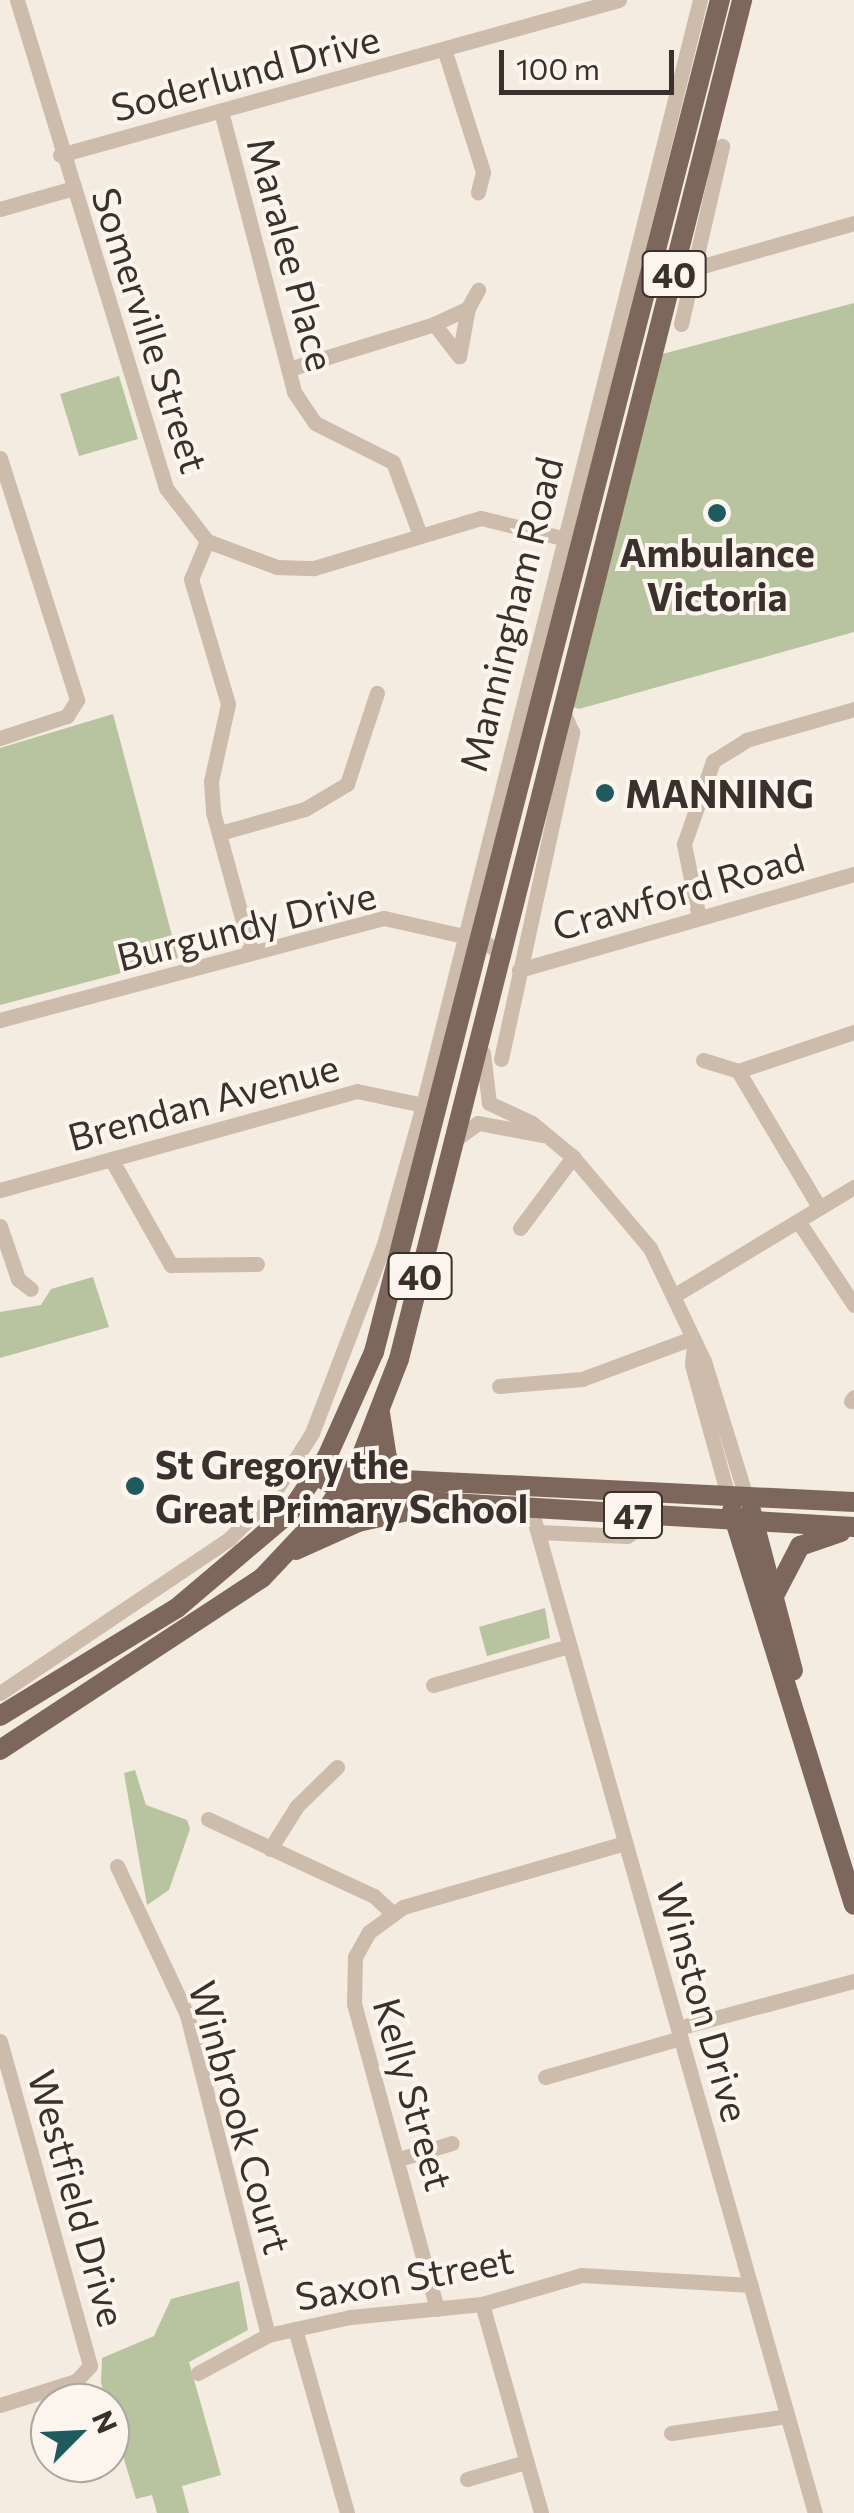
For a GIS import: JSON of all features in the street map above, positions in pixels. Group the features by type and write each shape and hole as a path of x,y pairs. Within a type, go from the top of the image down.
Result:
{"main road":[{"name":"Manningham Road","path":"0,1716 206,1586 304,1494 374,1352 444,1090 472,938 576,534 675,265 720,0"},
{"name":"Manningham Road","path":"288,1554 347,1482 380,1411 492,1000 511,962 565,716 742,0"},
{"path":"576,534 610,543"},
{"path":"444,1090 467,1096"},
{"path":"380,1411 388,1458 404,1480"},
{"name":"47","path":"321,1466 347,1482 451,1502 854,1528"},
{"name":"47","path":"347,1482 404,1480 854,1502"},
{"path":"737,1497 854,1905"},
{"path":"288,1554 358,1522 451,1502"},
{"path":"744,1520 775,1594 796,1703"},
{"path":"775,1594 800,1546 854,1528"},
{"name":"40","path":"0,1750 233,1602 288,1554"}],"street":[{"name":"Somerville Street","path":"9,0 22,27"},
{"name":"Somerville Street","path":"17,0 70,188 166,488 208,540 277,567 314,568 481,518 576,534"},
{"name":"Soderlund Drive","path":"60,155 444,52 619,0"},
{"name":"Manningham Road","path":"576,534 700,0"},
{"path":"444,52 482,172 478,192"},
{"name":"Maralee Place","path":"221,110 289,369 315,422 400,471 420,535"},
{"name":"Manningham Road","path":"680,324 675,265 722,146"},
{"path":"0,209 70,188"},
{"path":"675,265 854,222"},
{"path":"434,324 459,356 468,308 478,290"},
{"path":"289,369 434,324 468,308"},
{"path":"0,458 77,706 0,738"},
{"path":"208,540 191,579 228,704 211,781 220,834 251,951"},
{"path":"220,834 305,809 347,784 377,693"},
{"path":"699,918 684,844 713,761 746,740 854,709"},
{"name":"Crawford Road","path":"511,962 699,918 854,874"},
{"name":"Burgundy Drive","path":"0,1020 384,918 472,938 511,962"},
{"name":"Manningham Road","path":"0,1693 178,1579 272,1496 312,1434 384,1244 472,938"},
{"name":"Manningham Road","path":"501,1059 515,990 511,962"},
{"path":"492,1000 515,990"},
{"path":"485,1027 483,1094 573,1157 637,1229 675,1295 693,1341 692,1365 737,1497"},
{"path":"703,1060 738,1071 854,1032"},
{"path":"738,1071 819,1207"},
{"name":"Brendan Avenue","path":"0,1190 357,1091 423,1105"},
{"path":"456,1139 478,1123 546,1136"},
{"path":"520,1228 573,1157"},
{"path":"112,1159 171,1265 256,1264"},
{"path":"675,1295 854,1187"},
{"path":"798,1221 854,1306"},
{"path":"0,1226 18,1279 32,1288"},
{"path":"398,1268 384,1244 407,1234"},
{"path":"500,1386 582,1379 693,1341"},
{"name":"Winston Drive","path":"532,1508 815,2513"},
{"path":"538,1532 628,1536 658,1516"},
{"path":"434,1685 569,1646"},
{"path":"270,1849 297,1806 338,1768"},
{"path":"208,1819 374,1896 391,1912 625,1843"},
{"name":"Winbrook Court","path":"117,1866 187,2015 268,2335"},
{"name":"Kelly Street","path":"391,1912 361,1944 351,1988 437,2309"},
{"path":"545,2077 854,1977"},
{"name":"Westfield Drive","path":"0,2041 88,2374 0,2406"},
{"path":"399,2160 452,2143"},
{"name":"Saxon Street","path":"198,2373 268,2335 482,2304 582,2275 751,2285"},
{"path":"482,2304 540,2513"},
{"path":"295,2329 347,2513"},
{"path":"670,2433 700,2423 787,2416"},
{"path":"467,2479 526,2462"}],"green space":[{"path":"854,303 854,632 579,709 568,705 655,356"},
{"path":"119,376 138,439 79,456 60,394"},
{"path":"113,714 178,958 0,1005 0,748"},
{"path":"93,1277 109,1327 0,1358 0,1312 41,1305 51,1289"},
{"path":"545,1608 550,1638 487,1656 479,1627"},
{"path":"135,1770 146,1805 187,1820 190,1829 169,1890 147,1905 124,1773"},
{"path":"239,2281 248,2330 189,2362 221,2475 182,2486 189,2513 157,2513 152,2495 136,2499 130,2479 130,2383 101,2383 102,2358 154,2336 171,2299"}],"place":[{"name":"Ambulance Victoria","path":"717,513"},
{"name":"MANNING","path":"605,793"},
{"name":"St Gregory the Great Primary School","path":"135,1486"}]}
